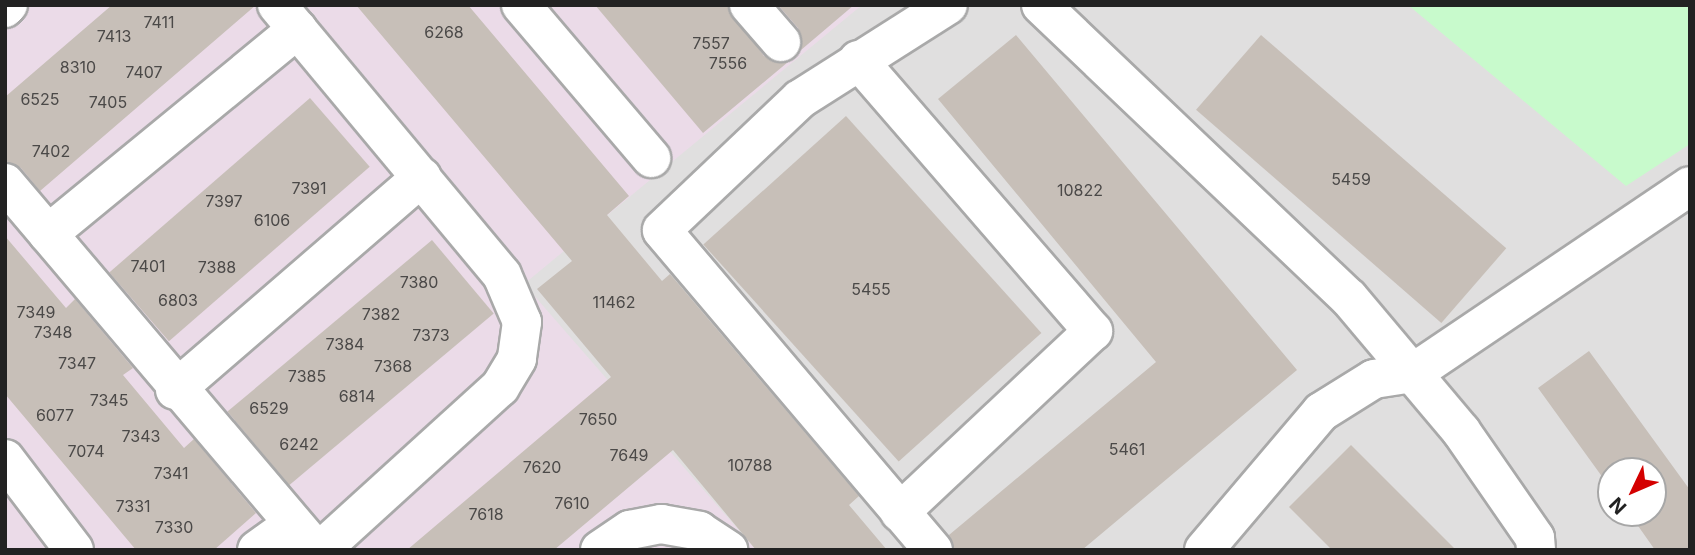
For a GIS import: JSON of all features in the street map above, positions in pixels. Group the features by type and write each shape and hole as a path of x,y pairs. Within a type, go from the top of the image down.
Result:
{"lane":[{"path":"521,5 651,158"},
{"path":"749,5 780,42"},
{"path":"933,550 662,230 800,99 948,5"},
{"path":"1041,5 1349,298 1461,430 1535,538 1536,550"},
{"path":"48,234 288,17 502,275 522,322 517,359 500,387 310,541 257,550"},
{"path":"858,60 1093,331 901,512"},
{"path":"175,390 422,177"},
{"path":"5,183 175,390 310,541"},
{"path":"1204,550 1321,412 1374,379 1413,373 1690,186"},
{"path":"5,459 74,550"},
{"path":"600,550 630,530 661,524 699,531 728,550"}],"shaded area":[{"path":"5,5 1690,5 1690,550 5,550"},
{"path":"5,5 862,5 524,284 756,550 5,550"}],"green space":[{"path":"1408,5 1690,5 1690,144 1626,186"}],"building":[{"path":"112,5 256,5 40,191 21,168 5,162 5,97"},
{"path":"356,5 468,5 629,196 607,215 662,281 670,274 859,496 849,505 887,550 756,550 673,450 554,550 407,550 611,377 537,289 572,261"},
{"path":"595,5 728,5 764,56 788,62 703,133"},
{"path":"778,5 854,5 801,50 798,28"},
{"path":"1016,35 1297,370 1082,550 954,550 949,535 1156,362 938,99"},
{"path":"1261,35 1506,248 1441,323 1196,110"},
{"path":"310,98 370,167 169,341 109,273"},
{"path":"846,116 1041,333 899,461 703,244"},
{"path":"5,236 66,308 75,299 133,368 123,375 184,448 194,439 256,513 214,550 136,550 5,394"},
{"path":"432,240 494,314 289,485 227,412"},
{"path":"1589,351 1666,457 1597,457 1597,470 1538,388"},
{"path":"1351,445 1456,550 1332,550 1289,507"},
{"path":"1667,458 1690,490 1690,550 1655,550 1639,527 1667,527"}]}
